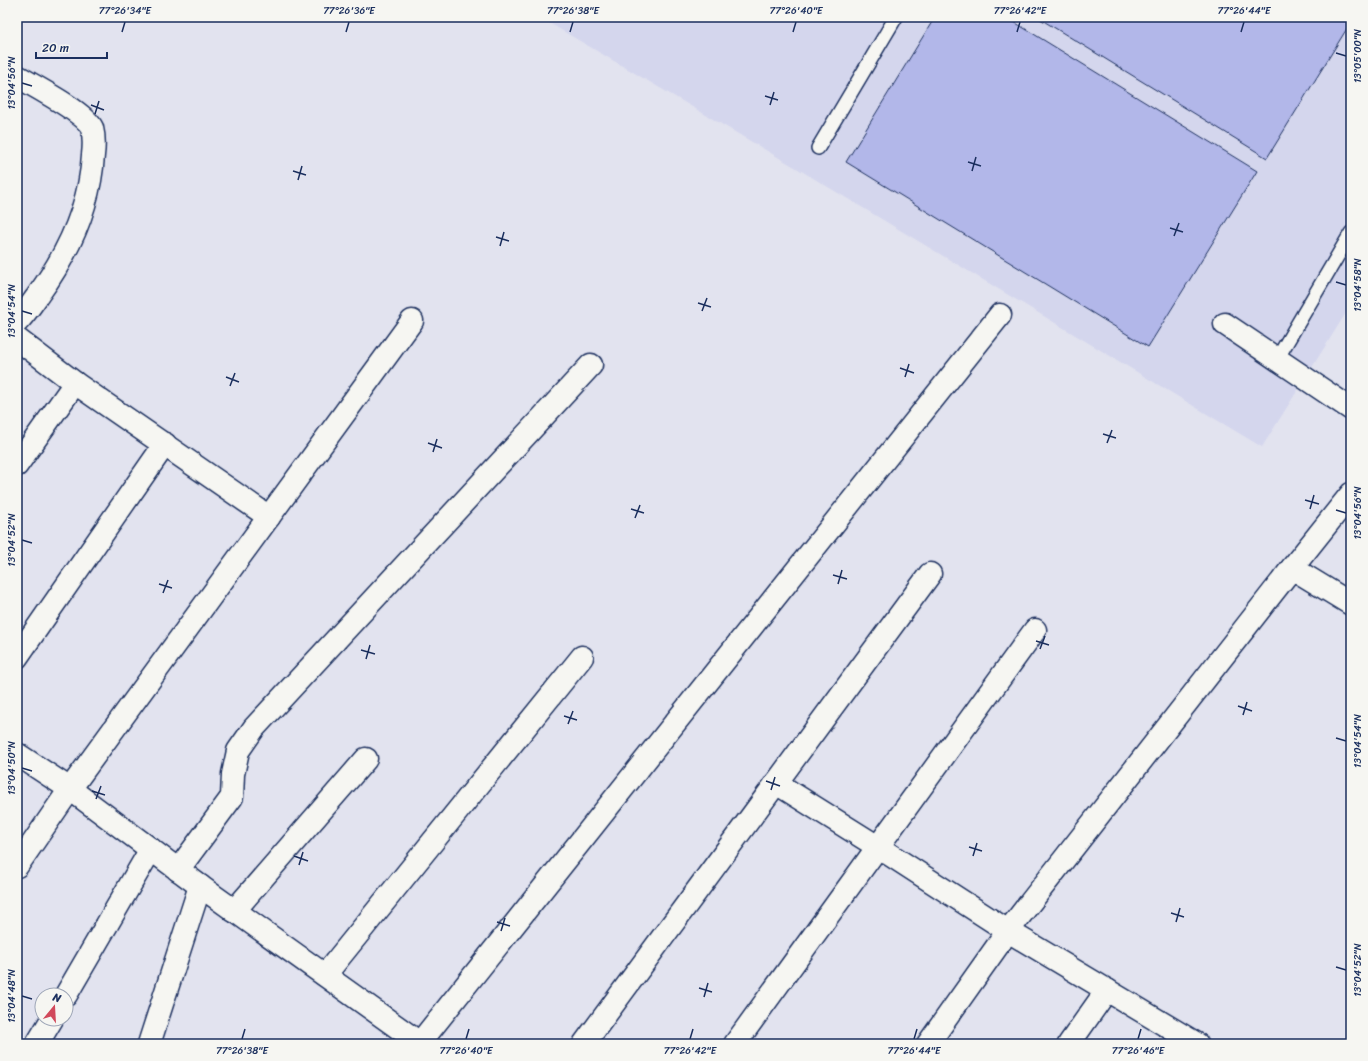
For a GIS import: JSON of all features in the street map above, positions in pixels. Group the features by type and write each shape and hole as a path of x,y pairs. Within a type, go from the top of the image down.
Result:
{"street":[{"path":"17,76 62,102 82,116 91,127 94,146 92,174 84,207 68,245 45,285 17,322"},
{"path":"17,754 70,789 234,911 420,1044 1000,315"},
{"path":"17,866 70,789 412,321"},
{"path":"1225,324 1351,409"},
{"path":"17,339 75,383 269,517"},
{"path":"178,870 232,797 233,774 238,751 254,728 591,365"},
{"path":"17,465 75,383"},
{"path":"17,657 165,444"},
{"path":"928,1044 1008,931 1351,494"},
{"path":"1292,568 1351,604"},
{"path":"584,1044 930,574"},
{"path":"735,1044 1035,630"},
{"path":"325,975 582,657"},
{"path":"234,911 366,759"},
{"path":"776,783 878,846 1008,931 1196,1044"},
{"path":"71,987 150,849"},
{"path":"149,1044 200,886"},
{"path":"1069,1044 1107,990"},
{"path":"37,1044 47,1027"}],"lane":[{"path":"818,148 896,17"},
{"path":"1277,359 1351,233"}],"shaded area":[{"path":"539,17 1351,17 1351,305 1262,447 793,166"}],"building":[{"path":"935,17 1006,17 1257,171 1148,347 846,162"},
{"path":"1037,17 1351,17 1351,22 1267,158"}]}
